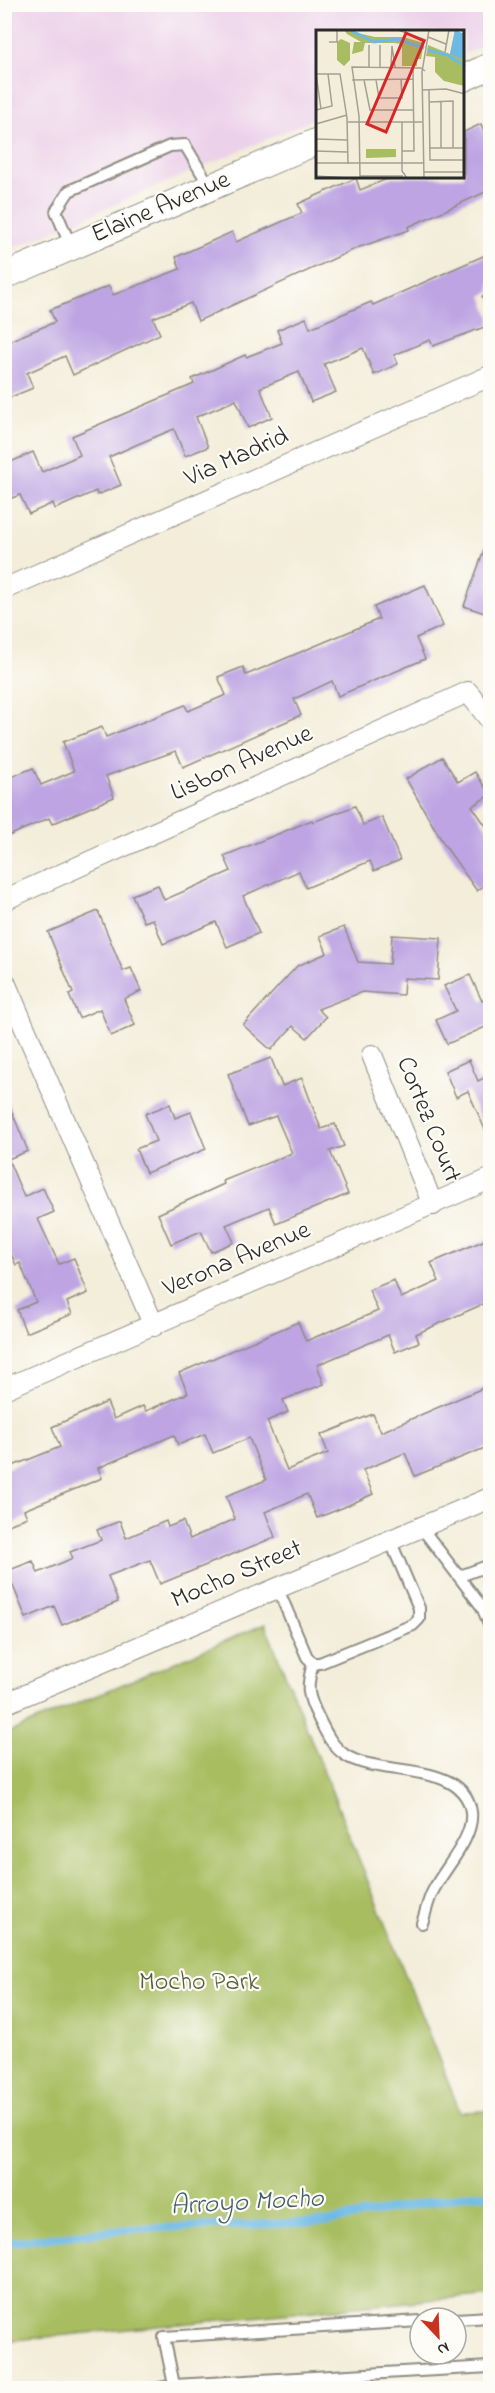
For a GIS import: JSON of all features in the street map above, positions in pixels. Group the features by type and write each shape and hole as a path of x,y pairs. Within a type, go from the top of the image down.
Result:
{"street":[{"path":"465,78 490,66"},
{"name":"Elaine Avenue","path":"4,276 316,142"},
{"name":"Via Madrid","path":"4,589 490,376"},
{"name":"Lisbon Avenue","path":"4,900 468,692 490,720"},
{"path":"4,980 154,1326"},
{"name":"Cortez Court","path":"372,1055 433,1205"},
{"name":"Verona Avenue","path":"4,1389 490,1179"},
{"name":"Mocho Street","path":"6,1699 490,1498"}],"lane":[{"path":"71,247 56,211 69,191 170,146 184,145 210,187"},
{"path":"421,1527 482,1607 490,1626"},
{"path":"277,1587 307,1657 313,1663 320,1663 413,1625 419,1619 419,1608 390,1540"},
{"path":"460,1576 490,1565"},
{"path":"313,1663 306,1686 314,1709 332,1744 347,1756 369,1765 419,1771 457,1786 466,1796 471,1813 467,1833 433,1891 422,1923"},
{"path":"468,2318 490,2317"},
{"path":"174,2385 164,2337 408,2322"},
{"path":"159,2388 174,2385 490,2367"}],"shaded area":[{"path":"5,5 490,5 490,42 465,54 465,30 316,30 316,118 5,252"}],"green space":[{"name":"Mocho Park","path":"265,1624 460,2112 490,2111 490,2294 5,2341 5,1734"}],"building":[{"path":"481,124 490,145 490,190 408,227 409,230 357,248 198,321 191,303 153,318 160,334 73,375 65,356 27,373 33,388 4,400 4,343 55,322 50,310 109,286 113,295 180,269 176,257 232,232 236,242 302,213 298,204 356,178 360,190 390,178 465,178 465,132"},
{"path":"490,253 490,292 482,296 490,317 490,325 433,346 430,340 394,355 398,364 374,375 363,348 324,364 336,392 311,402 299,372 260,388 272,417 248,428 236,400 196,417 208,447 185,456 174,429 138,444 109,457 121,485 97,495 96,491 55,509 53,503 29,514 20,495 4,501 4,465 33,452 42,472 80,455 72,436 194,384 192,379 245,355 246,357 282,343 277,330 306,318 310,328 371,302 373,305"},
{"path":"488,539 490,540 490,615 464,606"},
{"path":"425,585 443,626 416,638 425,659 338,696 332,681 294,699 301,715 183,767 176,751 106,776 114,797 52,824 49,818 4,838 4,780 33,768 41,785 74,771 63,742 102,727 106,737 185,705 188,711 226,695 218,677 243,667 246,675 379,619 374,607"},
{"path":"442,757 458,782 475,772 490,795 472,806 490,832 490,881 477,891 445,846 406,779"},
{"path":"355,806 363,825 382,817 400,860 374,871 370,861 306,888 299,871 243,896 259,933 227,947 216,922 163,944 153,919 144,922 132,895 158,885 164,900 231,871 224,856 312,820 313,822"},
{"path":"98,911 123,971 131,968 141,991 124,999 135,1025 111,1036 100,1009 79,1018 69,995 73,993 48,932"},
{"path":"344,927 358,962 390,964 392,935 441,938 438,980 404,978 403,995 362,992 318,1009 326,1017 307,1038 293,1026 271,1050 243,1025 297,966 327,953 320,936"},
{"path":"470,975 482,1001 490,997 490,1025 447,1044 436,1020 456,1011 444,986"},
{"path":"271,1058 282,1086 302,1078 321,1129 335,1124 344,1146 330,1151 348,1194 276,1224 269,1207 226,1225 234,1242 211,1252 201,1231 171,1244 158,1214 224,1184 223,1181 292,1153 276,1116 248,1126 228,1074"},
{"path":"469,1060 478,1081 490,1075 490,1141 468,1091 456,1097 445,1071"},
{"path":"5,1095 28,1151 8,1159 24,1197 43,1188 54,1212 38,1219 59,1264 74,1258 88,1293 67,1302 72,1314 26,1333 17,1310 36,1302 20,1263 16,1265 4,1239"},
{"path":"170,1104 175,1118 191,1112 206,1149 146,1173 136,1149 156,1141 145,1114"},
{"path":"490,1238 490,1301 416,1334 419,1342 395,1352 388,1335 317,1365 324,1384 283,1400 288,1412 267,1421 287,1470 328,1453 321,1435 373,1414 381,1432 490,1385 490,1446 415,1476 405,1453 363,1470 373,1494 342,1508 317,1518 307,1494 265,1512 275,1537 160,1584 150,1560 108,1576 118,1602 62,1625 54,1606 26,1618 7,1571 33,1561 38,1573 73,1558 70,1552 101,1540 97,1530 120,1521 126,1538 166,1521 168,1527 183,1521 190,1539 235,1519 226,1496 266,1480 249,1438 213,1453 205,1434 178,1445 174,1435 98,1468 102,1478 24,1510 27,1517 4,1527 4,1467 5,1469 60,1447 52,1427 107,1402 114,1419 143,1406 146,1411 188,1393 179,1373 298,1322 306,1341 378,1311 369,1290 394,1280 401,1298 439,1281 431,1263"}],"waterway":[{"name":"Arroyo Mocho","path":"4,2243 129,2229 326,2222 471,2194 490,2195"}]}
